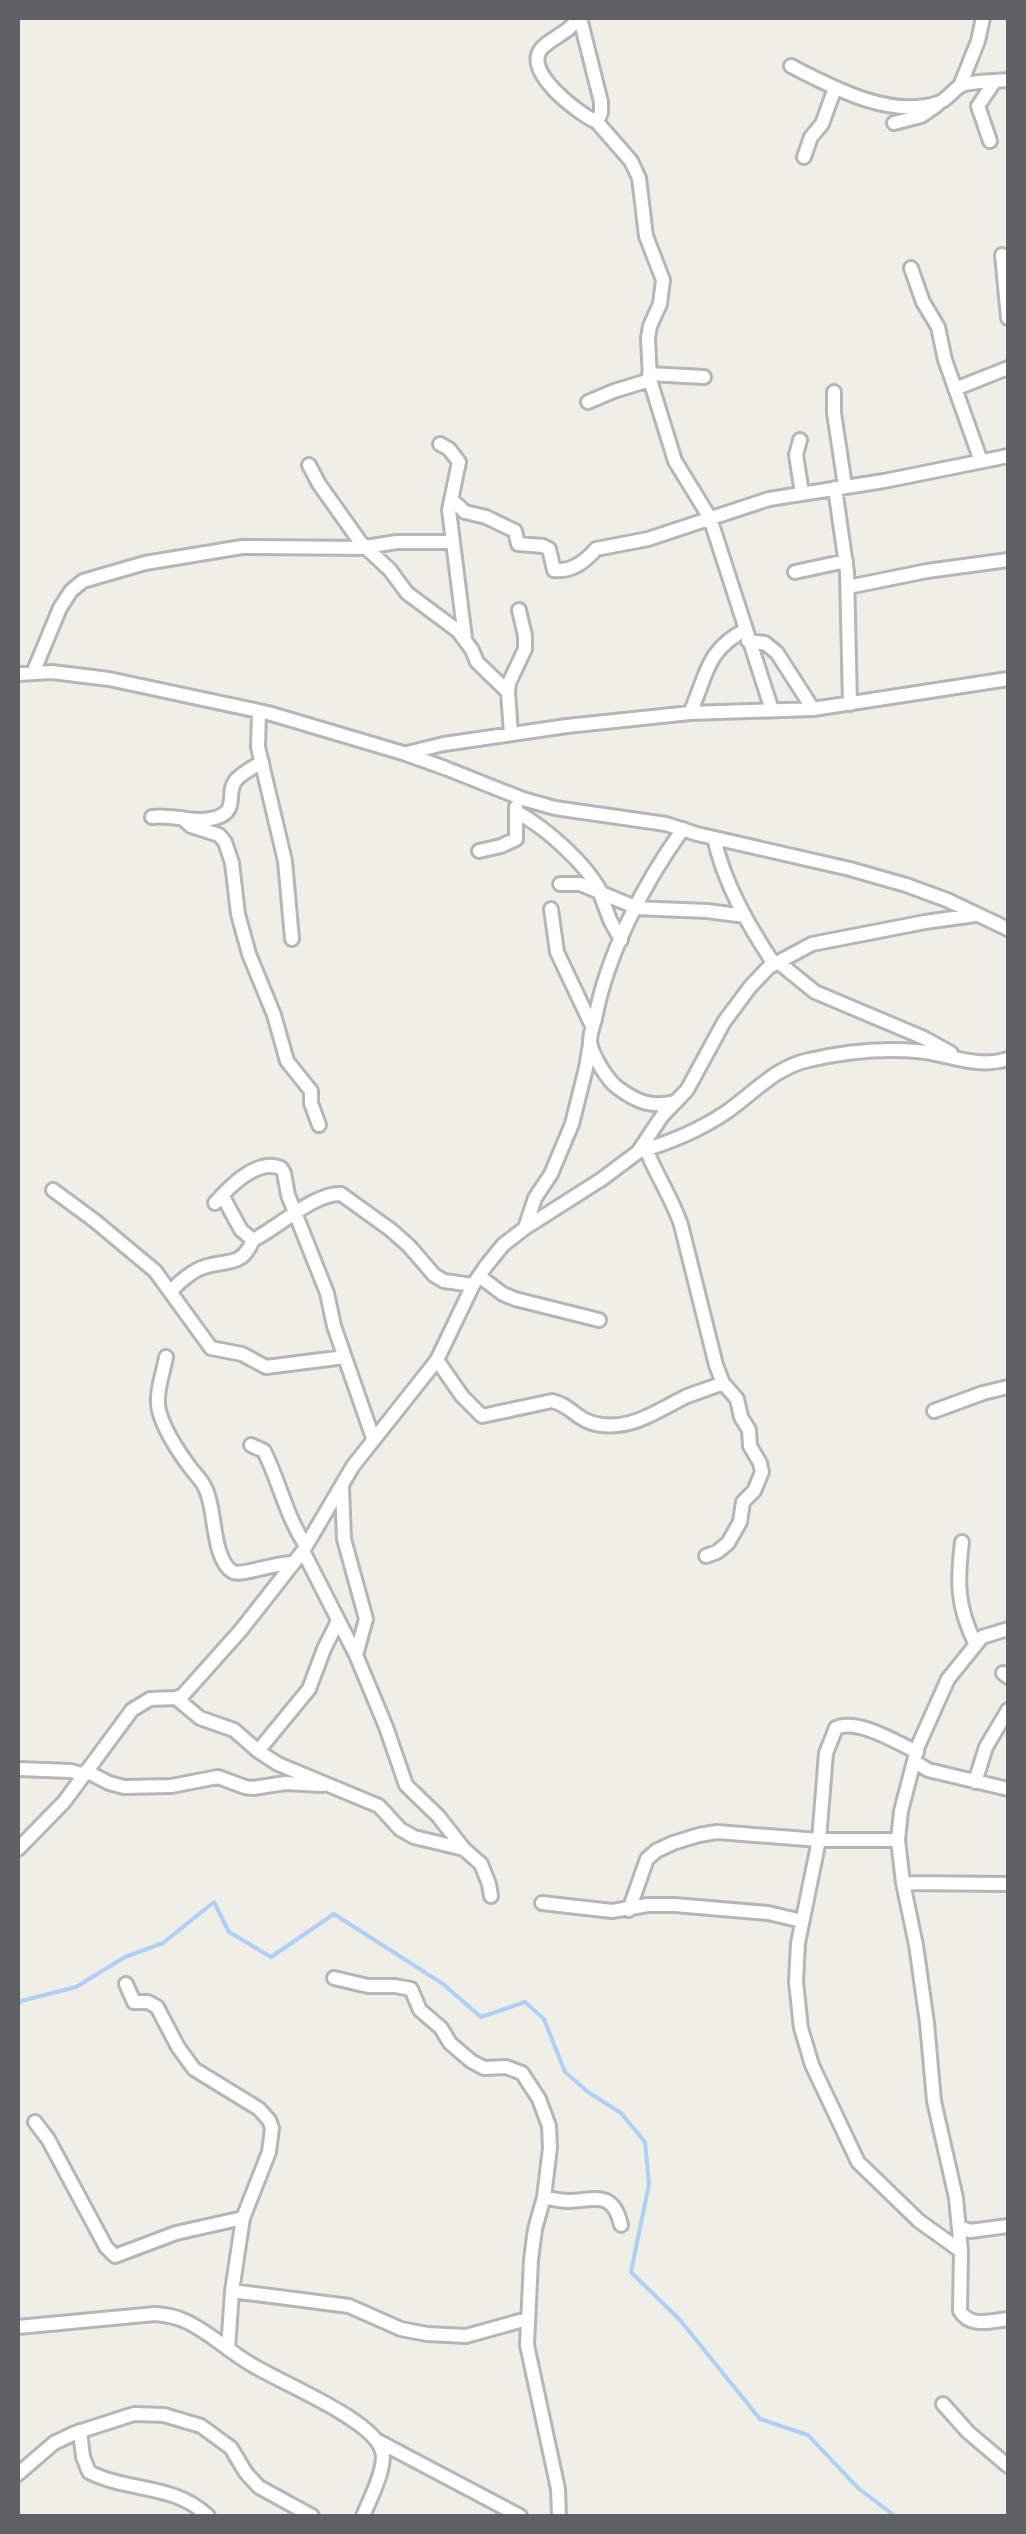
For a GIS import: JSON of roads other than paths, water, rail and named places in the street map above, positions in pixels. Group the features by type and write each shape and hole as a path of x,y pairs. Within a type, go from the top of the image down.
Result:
{"street":[{"path":"579,18 567,32 544,46 537,63 550,85 570,105 597,122 639,178 646,236 663,280 660,304 648,338 649,377 675,461 710,518 772,710"},
{"path":"579,18 601,102 597,122"},
{"path":"894,123 922,116 960,86 984,18"},
{"path":"791,66 835,88 883,104 940,103"},
{"path":"960,86 1002,81"},
{"path":"990,141 978,106 1002,81"},
{"path":"804,157 835,88"},
{"path":"1002,255 1008,318"},
{"path":"911,268 923,302 938,326 945,360 981,461"},
{"path":"955,389 1008,368"},
{"path":"588,402 649,377 704,377"},
{"path":"834,392 848,586 850,704"},
{"path":"800,440 796,455 802,493"},
{"path":"440,444 459,462 449,510 466,640"},
{"path":"451,500 465,512 515,531 518,544 543,546 549,550 554,570 559,572 587,561 596,549 648,539 768,498 1008,456"},
{"path":"309,466 365,548 408,593 466,640 477,662 508,692"},
{"path":"33,673 60,608 83,581 145,564 242,547 365,548 397,542 452,542"},
{"path":"848,586 1008,560"},
{"path":"795,572 846,562"},
{"path":"510,734 509,683 525,649 520,610"},
{"path":"690,713 711,658 721,646 746,635 776,653 813,709"},
{"path":"18,674 52,672 109,679 260,711 446,768 516,804 578,862 592,877 621,940"},
{"path":"403,754 510,734 690,713 813,709 1008,679"},
{"path":"260,711 258,747 286,861 292,939"},
{"path":"152,817 170,815 204,820 225,814 236,780 262,762"},
{"path":"516,804 666,824 850,869 946,900 1008,929"},
{"path":"479,852 516,839 516,804"},
{"path":"182,818 192,826 219,835 229,852 238,914 249,954 288,1061 311,1091 319,1126"},
{"path":"525,1228 535,1198 567,1138 582,1087 596,1008 621,940 635,908 682,829"},
{"path":"714,838 723,873 776,963 815,992 924,1038 966,1062"},
{"path":"560,884 580,884 635,908 707,910 745,916"},
{"path":"551,908 556,952 604,1072 622,1090 645,1104 662,1106 677,1102"},
{"path":"642,1151 662,1116 694,1078 724,1022 776,963 812,944 975,915"},
{"path":"18,1850 64,1802 138,1706 150,1699 176,1698 192,1687 301,1553 373,1438 437,1360 476,1281 503,1246 525,1228 642,1151 700,1129 793,1064 815,1058 899,1050 928,1052 966,1062 1008,1059"},
{"path":"642,1151 675,1208 716,1365 723,1383 737,1399 749,1430 750,1446 762,1467 754,1490 743,1502 740,1522 728,1543 706,1556"},
{"path":"254,1240 218,1199 235,1182 275,1164 284,1174 288,1195 327,1293 373,1438"},
{"path":"53,1190 156,1272 210,1348 242,1354 266,1366 345,1357"},
{"path":"170,1292 202,1267 235,1262 254,1240 324,1196 341,1194 391,1230 444,1281 476,1281 516,1299 598,1320"},
{"path":"166,1357 157,1402 160,1413 164,1426 204,1483 219,1551 226,1564 239,1574 301,1553"},
{"path":"437,1360 462,1396 482,1416 552,1402 562,1403 586,1421 624,1425 723,1383"},
{"path":"934,1411 982,1392 1008,1387"},
{"path":"251,1445 264,1451 281,1489 301,1553 356,1655 406,1785 481,1864 491,1896"},
{"path":"342,1484 344,1539 366,1618 356,1655"},
{"path":"962,1542 959,1595 975,1643"},
{"path":"258,1751 309,1690 338,1621"},
{"path":"1008,1629 982,1637 948,1679 915,1756 898,1840 934,2101 956,2198 961,2251 960,2311 971,2322 1008,2320"},
{"path":"176,1698 200,1718 234,1730 278,1764 379,1806 400,1829 414,1837 464,1848"},
{"path":"975,1782 986,1747 1008,1710"},
{"path":"961,2251 919,2222 858,2162 812,2064 800,2028 796,1970 819,1840 826,1753 836,1728 846,1724 861,1727 915,1756 928,1770 1008,1790"},
{"path":"18,1769 71,1770 124,1787 171,1786 218,1777 253,1788 286,1782 331,1785"},
{"path":"629,1910 647,1859 673,1843 717,1832 819,1840 898,1840"},
{"path":"902,1883 1008,1884"},
{"path":"542,1903 612,1911 675,1905 802,1921"},
{"path":"334,1978 368,1986 411,1989 420,2010 441,2028 450,2043 484,2068 506,2067 522,2073 539,2099 550,2135 544,2197 535,2229 527,2345 558,2489 560,2516"},
{"path":"126,1984 134,2002 156,2006 194,2068 270,2120 269,2152 243,2218 228,2349"},
{"path":"35,2122 106,2247 115,2256 176,2233 243,2218"},
{"path":"544,2197 564,2201 596,2197 612,2205 620,2225"},
{"path":"959,2227 970,2231 1008,2226"},
{"path":"232,2291 349,2306 401,2330 427,2334 466,2336 527,2319"},
{"path":"18,2327 167,2314 201,2329 259,2370 324,2401 376,2440 520,2516"},
{"path":"943,2404 968,2432 1008,2466"},
{"path":"18,2474 54,2443 80,2430 134,2414 164,2415 201,2426 232,2448 259,2488 312,2516"},
{"path":"80,2430 82,2456 89,2472 167,2492 192,2502 208,2516"},
{"path":"363,2516 382,2466 382,2451 376,2440"}],"waterway":[{"path":"18,2004 76,1987 125,1957 163,1943 214,1902 229,1932 271,1957 334,1914 443,1984 481,2017 525,2002 544,2019 565,2072 621,2113 645,2142 649,2184 631,2272 680,2320 760,2419 808,2435 858,2488 895,2516"}]}
